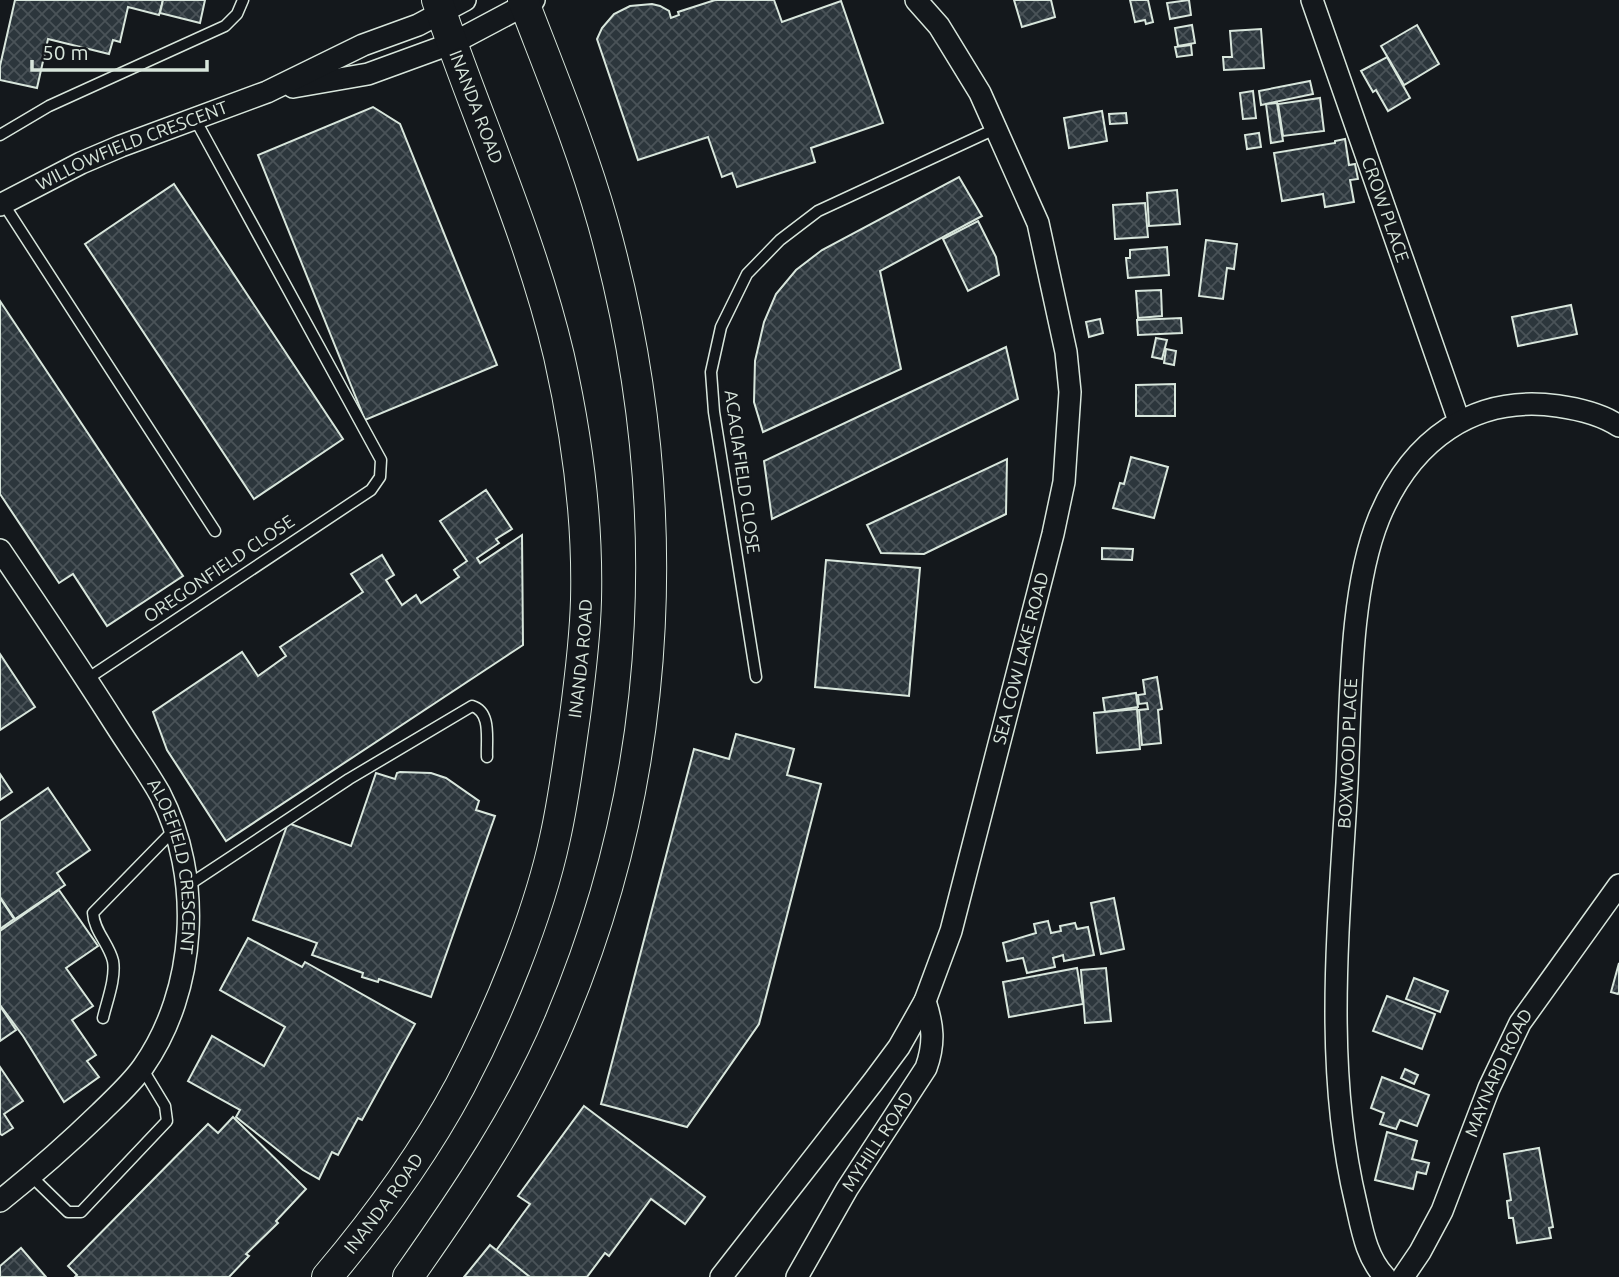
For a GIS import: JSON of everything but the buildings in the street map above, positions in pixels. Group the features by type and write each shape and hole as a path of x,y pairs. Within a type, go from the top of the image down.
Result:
{"main road":[{"path":"408,1277 466,1194 494,1147 559,1023 590,942 617,853 632,784 648,680 652,592 651,527 638,377 603,222 527,2"},
{"name":"INANDA ROAD","path":"327,1277 372,1224 417,1157 459,1087 497,1007 529,926 555,840 580,677 586,601 583,509 573,431 559,357 539,282 506,184 453,43 447,4"}],"street":[{"name":"SEA COW LAKE ROAD","path":"721,1277 899,1047 925,1001 951,931 1053,534 1063,482 1070,392 1066,352 1038,223 979,93 939,26 916,0"},
{"name":"CROW PLACE","path":"1312,0 1459,421"},
{"name":"WILLOWFIELD CRESCENT","path":"267,92 368,74 453,43 527,2"},
{"name":"WILLOWFIELD CRESCENT","path":"2,204 44,181 121,146 267,92 363,45 418,25 447,4"},
{"name":"BOXWOOD PLACE","path":"1385,1277 1372,1261 1348,1172 1335,1042 1336,968 1354,654 1367,557 1380,518 1394,489 1416,457 1438,435 1459,421 1506,405 1540,403 1576,408 1619,426"},
{"name":"ALOEFIELD CRESCENT","path":"0,550 87,678 160,794 174,830 187,886 188,922 184,965 174,1003 159,1041 142,1068 112,1102 31,1177 0,1201"},
{"name":"MAYNARD ROAD","path":"1403,1277 1442,1211 1489,1088 1520,1023 1619,885"},
{"name":"MYHILL ROAD","path":"797,1277 848,1189 926,1068 933,1038 925,1001"}],"lane":[{"path":"0,135 49,106 225,26 237,14 243,0"},
{"name":"OREGONFIELD CLOSE","path":"87,678 371,490 380,477 381,460 195,119"},
{"name":"ACACIAFIELD CLOSE","path":"756,677 710,372 721,327 747,274 780,240 818,211 995,129"},
{"path":"2,204 215,531"},
{"path":"187,886 349,779 472,706 483,712 485,718 487,757"},
{"path":"103,1017 113,973 113,960 94,922 93,913 174,830"},
{"path":"31,1177 68,1212 81,1212 167,1121 165,1107 142,1068"}]}
